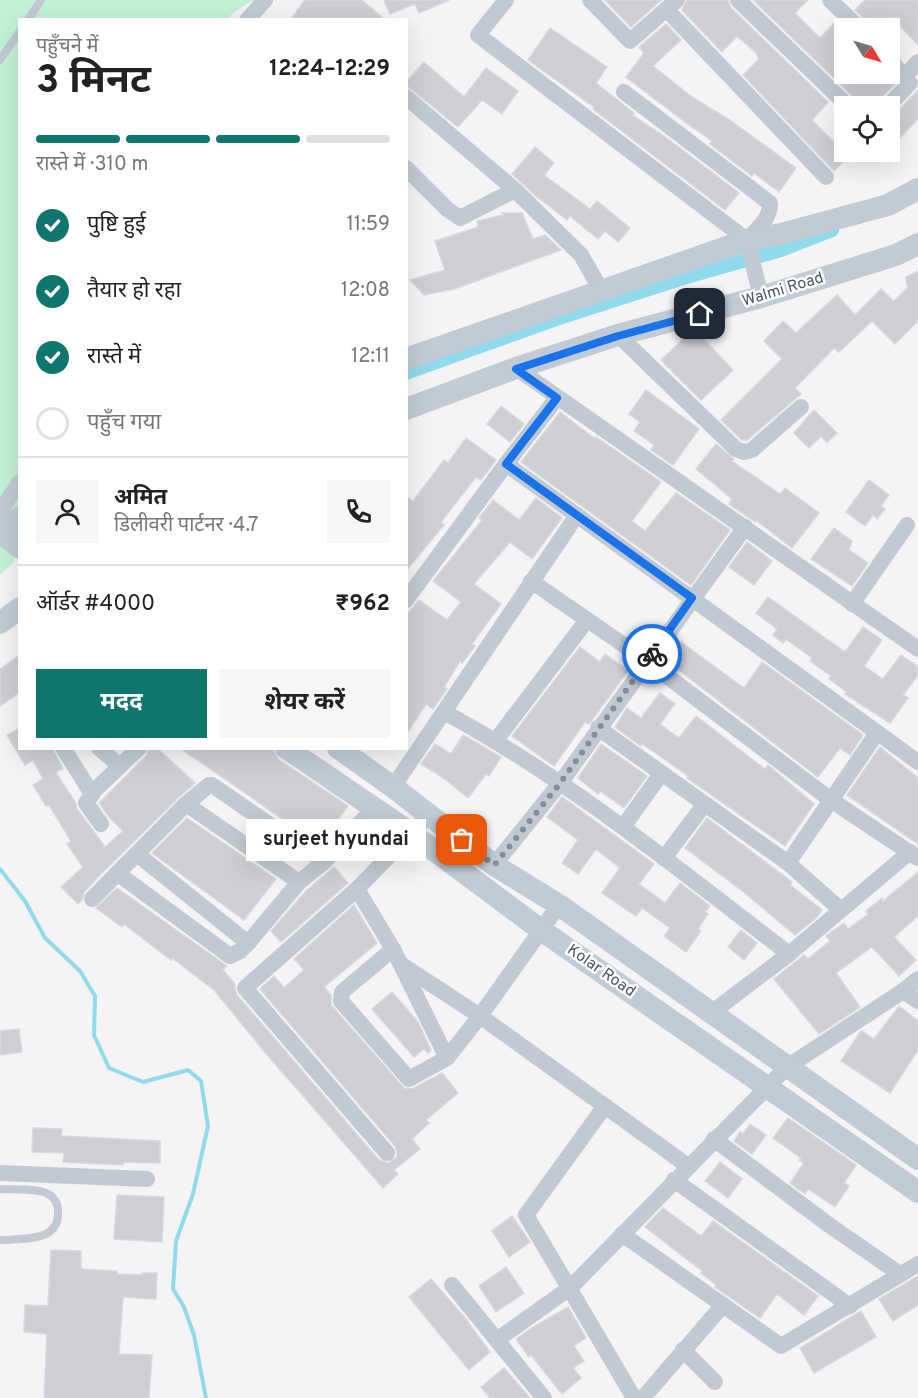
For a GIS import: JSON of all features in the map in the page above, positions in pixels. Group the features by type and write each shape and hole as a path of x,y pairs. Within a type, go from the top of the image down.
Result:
{"main road":[{"path":"408,358 747,240 781,234 888,205 918,189"},
{"name":"Walmi Road","path":"408,408 516,369 618,336 761,297 896,255 918,244"},
{"path":"0,603 18,591"},
{"path":"0,623 18,610"},
{"path":"0,630 18,632"},
{"name":"Kolar Road","path":"289,750 411,833 541,930 918,1192"},
{"name":"Kolar Road","path":"341,750 494,865 559,905 918,1159"},
{"path":"374,808 393,787"}],"street":[{"path":"249,18 265,0"},
{"path":"506,0 477,35 747,240 761,297"},
{"path":"590,0 630,42 672,5 825,177"},
{"path":"738,0 838,96"},
{"path":"840,3 851,18"},
{"path":"905,76 918,62"},
{"path":"898,96 910,83 900,71"},
{"path":"624,92 770,203 770,210 765,219 747,240"},
{"path":"408,99 515,190 581,255 601,290"},
{"path":"408,170 447,209 460,218 515,190"},
{"path":"618,336 736,449 744,452 752,450 801,407"},
{"path":"516,369 918,649"},
{"path":"408,597 557,398"},
{"path":"506,464 918,762"},
{"path":"9,526 18,490"},
{"path":"393,787 577,515"},
{"path":"852,604 907,525"},
{"path":"494,865 561,782 745,527"},
{"path":"531,581 647,661 831,800 914,855 711,1013"},
{"path":"496,740 587,620"},
{"path":"444,712 496,740 561,782 789,954"},
{"path":"598,729 788,863 841,910"},
{"path":"788,863 877,733"},
{"path":"64,750 92,794"},
{"path":"101,750 120,766"},
{"path":"101,824 86,803 92,794 137,750"},
{"path":"623,827 661,774"},
{"path":"92,899 186,804 205,787 212,785 324,862"},
{"path":"186,804 299,882"},
{"path":"664,858 704,805"},
{"path":"117,873 225,954 234,955 248,944 299,882 324,862 374,808"},
{"path":"387,1153 245,988 357,889 429,815"},
{"path":"137,854 248,944"},
{"path":"357,889 397,956 447,1058"},
{"path":"397,956 342,992 341,1001 409,1079 447,1058 480,1016 559,905"},
{"path":"397,956 688,1166"},
{"path":"498,1339 570,1288 787,1067 918,979"},
{"path":"903,991 918,1002"},
{"path":"605,1106 526,1215 634,1398"},
{"path":"714,1139 829,1225 900,1274"},
{"path":"0,1173 147,1179"},
{"path":"674,1180 850,1306"},
{"path":"622,1234 781,1346 918,1264"},
{"path":"452,1285 544,1398"},
{"path":"643,1398 723,1305"},
{"path":"683,1350 715,1382"}],"lane":[{"path":"29,18 41,0"},
{"path":"0,60 18,34"},
{"path":"0,1189 47,1193 56,1202 58,1210 55,1227 44,1236 0,1240"}],"green space":[{"path":"0,0 253,0 229,18 18,18 18,536 14,562 0,575"}],"building":[{"path":"305,0 362,0 383,18 292,18"},
{"path":"384,0 449,0 419,13 415,4 390,14"},
{"path":"605,0 661,0 631,27"},
{"path":"687,0 728,0 731,8 828,102 812,120 834,142 834,162 843,162 834,171 743,75 759,59 756,53 737,36 722,52 682,10"},
{"path":"753,0 808,0 795,13 820,38 834,23 834,78"},
{"path":"865,0 918,0 918,45 900,26 900,18 864,18 855,10"},
{"path":"666,24 681,40 653,66 692,97 728,119 796,168 779,192 754,173 752,176 710,144 712,141 626,77 644,53 639,47"},
{"path":"550,28 607,67 596,83 634,113 632,115 664,136 739,193 725,210 593,109 594,107 528,60"},
{"path":"424,62 464,97 486,68 518,91 502,114 482,100 458,127 408,87 408,80"},
{"path":"840,84 895,84 883,96 853,96"},
{"path":"918,90 918,119 900,138 900,109"},
{"path":"535,147 554,163 544,175 590,209 597,201 630,228 618,242 605,231 598,239 570,216 567,220 512,174"},
{"path":"502,213 522,213 533,239 545,235 561,250 454,289 424,295 410,280 445,270 435,241 478,227 477,221 503,215"},
{"path":"918,271 918,321 895,344 872,321 839,352 834,348 795,388 801,394 747,440 742,440 721,420 782,359 764,341 783,321 796,333 837,295 855,315 881,289 894,301 908,287 906,277"},
{"path":"694,329 733,370 701,400 661,360"},
{"path":"646,390 699,429 673,465 651,450 654,445 634,431 640,422 629,414"},
{"path":"501,406 524,424 510,442 487,424"},
{"path":"814,410 837,433 827,443 821,436 809,448 794,433"},
{"path":"560,412 594,438 596,437 661,482 632,521 645,531 676,493 730,530 691,585 521,462"},
{"path":"466,438 496,460 481,480 476,477 441,522 444,525 408,569 408,497 413,501 444,460 448,463"},
{"path":"716,444 734,459 732,461 780,494 785,488 819,513 792,548 757,521 755,522 729,504 732,499 696,469"},
{"path":"869,480 889,495 881,506 885,509 877,519 873,515 865,526 846,512"},
{"path":"536,498 562,518 532,559 510,542 474,584 501,604 472,644 475,646 462,663 460,661 444,687 447,689 433,709 426,704 408,732 408,614 419,600 447,620 461,602 433,581 482,520 479,518 493,500 519,520"},
{"path":"834,528 852,541 849,550 868,563 852,586 811,559"},
{"path":"747,542 772,561 754,585 729,567"},
{"path":"768,597 845,652 863,627 882,640 864,666 883,679 901,655 918,667 918,675 903,695 908,698 890,723 845,694 847,692 829,679 831,676 810,661 812,658 786,639 783,643 773,635 777,629 756,613"},
{"path":"681,642 744,688 762,662 863,735 850,755 840,748 818,777 667,661"},
{"path":"580,647 600,662 605,654 628,671 589,724 585,722 554,766 512,736"},
{"path":"18,656 18,693 0,706 0,669"},
{"path":"660,693 675,704 660,724 679,738 696,716 765,769 768,765 814,804 785,846 687,778 688,776 657,754 642,744 641,746 615,727 627,708 641,718"},
{"path":"18,729 18,750 53,750 63,768 56,773 76,803 77,809 105,847 123,831 99,803 146,756 148,750 159,750 195,783 100,875 84,892 78,904 61,887 83,867 67,844 71,841 49,805 46,806 33,785 43,779 33,760 25,765 7,735"},
{"path":"463,735 501,757 489,776 486,774 468,798 445,779 421,764 435,744 451,754"},
{"path":"601,744 647,776 624,808 600,791 598,794 578,778"},
{"path":"880,747 918,778 918,844 847,795"},
{"path":"183,750 273,750 278,759 348,806 334,825 340,829 323,847"},
{"path":"562,797 654,864 639,884 665,903 680,883 710,906 705,912 708,914 698,929 701,931 686,952 664,936 670,928 642,908 636,916 602,893 620,868 596,849 578,874 562,863 578,840 547,817"},
{"path":"187,818 276,879 244,920 152,853"},
{"path":"707,818 792,882 790,885 822,910 816,918 795,935 685,848"},
{"path":"334,867 348,883 281,942 271,931 306,891"},
{"path":"918,872 918,916 894,937 916,960 899,976 872,947 836,973 860,1007 819,1034 774,979 804,955 808,959 830,941 826,936 844,923 848,929 868,914 866,911 882,898 883,901"},
{"path":"117,888 227,966 223,970 235,984 237,995 379,1160 388,1163 397,1157 395,1146 260,989 274,976 284,988 304,970 294,959 354,905 377,943 324,987 331,995 331,1005 404,1088 412,1089 442,1073 458,1093 426,1120 429,1123 412,1139 420,1149 394,1170 398,1174 383,1188 214,990 124,924 122,927 96,908"},
{"path":"741,930 757,943 744,960 728,947"},
{"path":"392,992 418,1022 431,1050 428,1053 424,1049 414,1057 372,1009"},
{"path":"899,1006 918,1021 918,1050 890,1093 841,1061 860,1032 874,1039"},
{"path":"19,1029 22,1052 0,1055 0,1031"},
{"path":"788,1118 856,1165 844,1183 849,1186 835,1207 808,1189 805,1194 790,1183 804,1163 799,1160 801,1158 773,1138"},
{"path":"750,1124 766,1135 752,1154 734,1141"},
{"path":"33,1128 62,1129 61,1136 160,1141 160,1163 123,1162 123,1165 63,1162 64,1153 32,1152"},
{"path":"720,1162 742,1179 728,1198 705,1181"},
{"path":"117,1195 164,1197 162,1242 114,1239"},
{"path":"663,1208 701,1236 713,1221 818,1296 804,1315 777,1294 760,1318 715,1287 716,1285 701,1273 702,1271 645,1227"},
{"path":"512,1216 530,1242 509,1257 492,1231"},
{"path":"51,1250 81,1251 81,1269 117,1271 117,1274 157,1273 156,1299 123,1297 119,1354 152,1355 149,1398 44,1398 47,1334 24,1332 25,1305 48,1306"},
{"path":"506,1267 524,1293 496,1312 479,1286"},
{"path":"918,1276 918,1305 893,1321 879,1299"},
{"path":"431,1279 465,1318 490,1352 469,1370 409,1297"},
{"path":"568,1307 586,1338 574,1346 584,1361 573,1368 581,1378 562,1394 516,1339"},
{"path":"861,1311 876,1337 814,1373 800,1348"},
{"path":"504,1368 530,1398 490,1398 481,1387"}],"waterway":[{"path":"408,372 562,317 683,278 781,250 832,230"},
{"path":"0,869 25,901 45,938 80,971 95,996 94,1035 109,1068 143,1082 188,1070 201,1081 208,1126 193,1194 176,1241 173,1289 184,1307 194,1335 206,1398"}],"way so far":[{"path":"462,840 494,865 561,782 652,654"}],"place":[{"name":"surjeet hyundai","path":"462,840"}],"route":[{"path":"652,654 692,598 506,464 557,398 516,369 618,336 700,314"}]}
